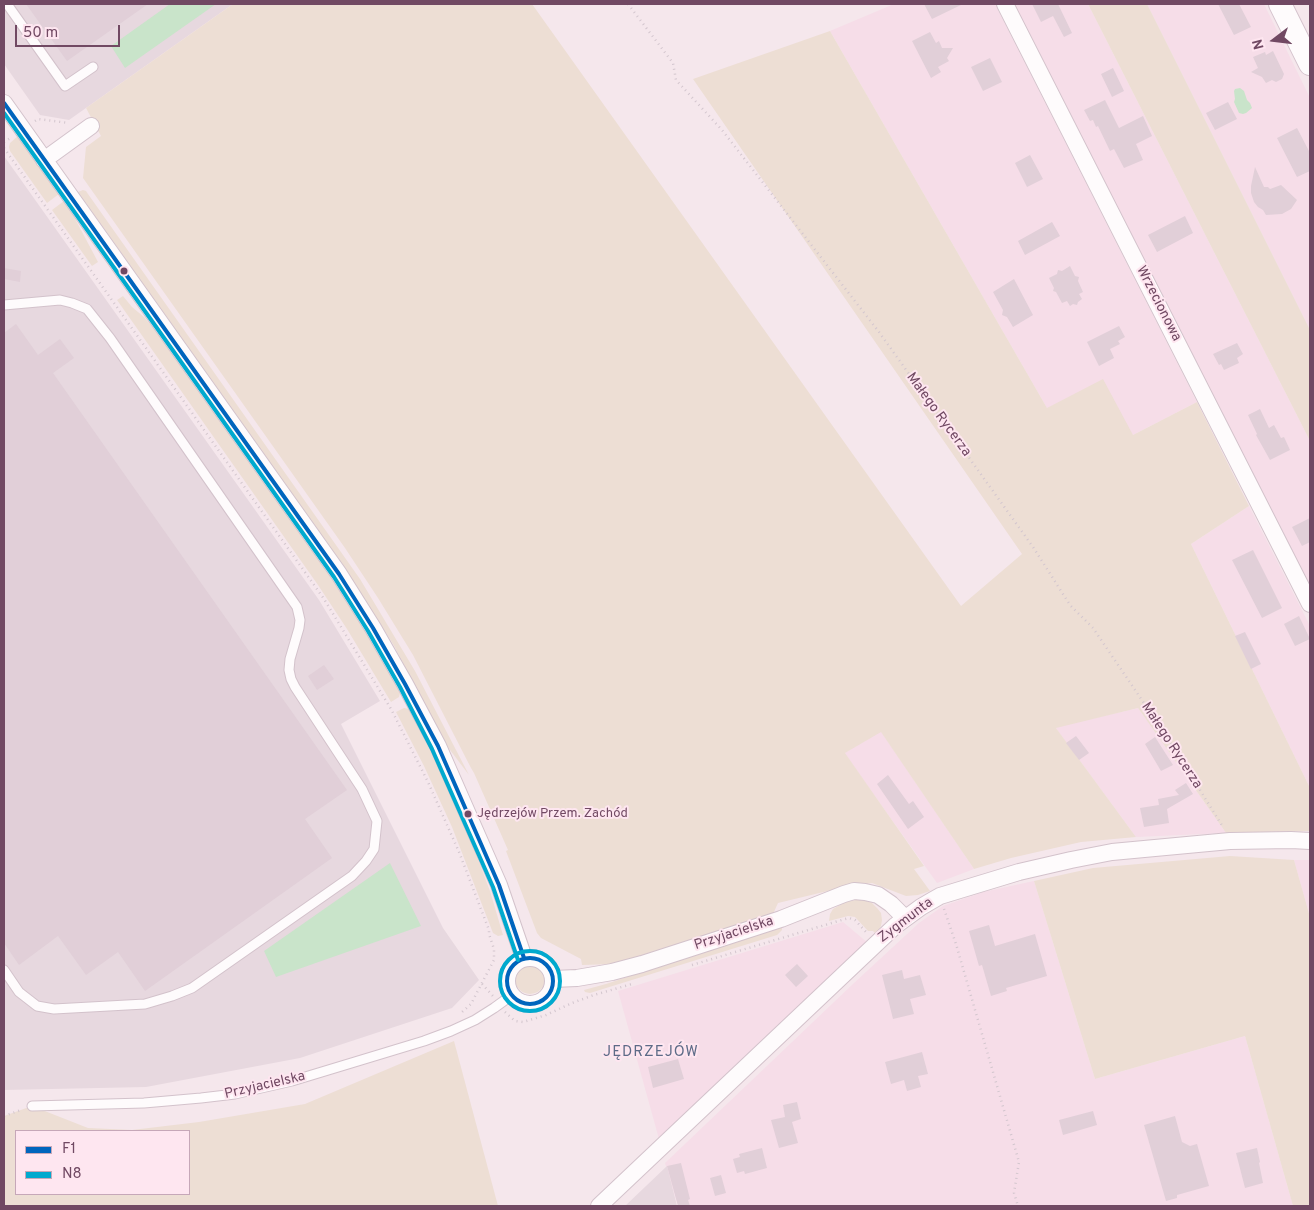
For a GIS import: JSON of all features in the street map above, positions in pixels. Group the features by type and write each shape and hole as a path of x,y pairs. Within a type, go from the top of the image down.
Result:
{"street":[{"name":"Wrzecionowa","path":"1005,4 1310,604"},
{"path":"1280,4 1310,64"},
{"path":"4,103 339,574 373,628 438,746 499,885 524,958"},
{"path":"44,160 91,126"},
{"name":"Zygmunta","path":"599,1206 878,942 905,918 940,896 1019,872 1112,852 1230,841 1310,841"},
{"name":"Przyjacielska","path":"553,979 577,978 612,972 642,964 781,919 854,891 878,895 891,904 905,918"},
{"path":"531,957 544,961 552,972 553,979 551,992 547,997 536,1003 523,1003 508,990 509,970 518,960 524,958 531,957"}],"lane":[{"path":"7,4 65,86 93,67"},
{"path":"4,305 60,300 72,303 87,309 110,338 297,606 300,620 290,659 289,670 291,679 362,789 377,821 374,849 352,876 192,988 172,996 146,1004 54,1008 38,1006 19,992 4,970"},
{"name":"Przyjacielska","path":"32,1106 144,1103 201,1098 235,1094 292,1081 415,1044 451,1031 475,1020 512,995"}],"path":[{"name":"Małego Rycerza","path":"628,4 673,63 676,80 722,130 879,332 1033,547 1070,605 1093,628 1167,737 1230,841"},
{"path":"29,125 38,119 72,122"},
{"path":"4,148 324,599 391,709 428,782 459,852 489,930 494,949 494,960 471,1004 461,1013"},
{"path":"940,896 956,944 1019,1162 1014,1193 1018,1206"},
{"path":"791,934 849,918 854,920 878,942"},
{"path":"507,1014 515,1022 523,1022 546,1015 594,995"},
{"path":"4,1116 32,1106"}],"shaded area":[{"path":"4,4 233,4 69,120 40,115 4,64"},
{"path":"170,4 216,4 125,68 111,46"},
{"path":"233,4 532,4 961,606 1022,554 693,79 830,31 1047,408 1103,379 1133,435 1197,402 1249,506 1191,544 1310,788 1310,831 1226,833 1138,708 1056,728 1136,837 1081,842 1011,858 974,869 881,732 845,753 924,866 914,869 930,891 906,896 872,883 836,889 778,903 773,914 642,957 613,964 582,965 581,959 541,938 537,933 506,851 508,850 474,773 413,655 345,548 83,178 86,147 101,136 86,108"},
{"path":"894,4 995,4 1197,402 1133,435 1047,408 830,31"},
{"path":"1013,4 1088,4 1310,441 1310,590"},
{"path":"1088,4 1147,4 1310,330 1310,441"},
{"path":"1147,4 1264,4 1310,98 1310,330"},
{"path":"1240,88 1244,91 1252,108 1243,114 1239,113 1234,102 1234,91"},
{"path":"18,136 59,194 47,203 10,151 10,143"},
{"path":"4,156 319,600 380,701 341,724 443,928 479,980 452,1008 300,1058 146,1087 4,1090"},
{"path":"86,191 360,579 415,671 469,775 447,746 393,644 343,565 78,192"},
{"path":"64,201 98,262 92,266 52,210"},
{"path":"123,296 156,331 326,570 361,624 400,693 399,697 391,702 318,585 117,300"},
{"path":"1249,506 1310,626 1310,788 1191,544"},
{"path":"404,708 409,709 438,766 471,841 490,891 503,935 498,936 493,933 452,827 424,766 396,712"},
{"path":"1138,708 1226,833 1136,837 1055,727"},
{"path":"881,731 974,869 937,883 844,753"},
{"path":"1230,856 1294,860 1310,917 1310,1206 1293,1206 1245,1036 1095,1079 1034,881 1093,868"},
{"path":"1294,860 1310,860 1310,917"},
{"path":"390,863 421,926 276,977 264,951"},
{"path":"1034,881 1095,1079 1245,1036 1293,1206 678,1206 665,1163 919,923 943,906 983,892"},
{"path":"864,900 872,903 881,913 881,926 876,934 873,931 868,931 855,917 848,916 829,921 833,909 845,902"},
{"path":"843,922 868,943 659,1139 618,991"},
{"path":"782,926 782,930 777,935 590,993 584,990 606,984"},
{"path":"530,964 541,968 545,979 541,990 530,994 519,990 515,979 519,968"},
{"path":"454,1041 498,1206 4,1206 4,1116 32,1106 88,1128 132,1130 199,1122 305,1104"},
{"path":"667,1166 677,1206 625,1206"}],"building":[{"path":"26,4 148,4 67,61"},
{"path":"924,4 963,4 932,19"},
{"path":"1032,4 1058,4 1072,33 1064,37 1053,16 1041,22"},
{"path":"1218,4 1239,4 1251,27 1234,35"},
{"path":"930,32 936,43 939,41 942,48 953,48 947,58 949,61 938,67 941,72 931,78 912,41"},
{"path":"1273,51 1284,74 1282,79 1276,82 1272,80 1266,83 1262,77 1251,72 1258,68 1253,57 1265,52 1266,55"},
{"path":"990,58 1002,82 983,91 971,67"},
{"path":"1113,68 1124,91 1112,97 1101,74"},
{"path":"1105,100 1119,128 1143,116 1152,136 1136,144 1143,160 1124,168 1114,149 1110,151 1098,126 1096,127 1093,120 1090,121 1084,110"},
{"path":"1228,102 1237,119 1215,130 1206,113"},
{"path":"1297,128 1310,153 1310,171 1297,177 1277,138"},
{"path":"1030,155 1043,179 1027,187 1015,163"},
{"path":"1255,167 1264,187 1270,189 1281,185 1297,200 1291,209 1282,214 1266,215 1258,207 1251,193"},
{"path":"1185,216 1193,233 1157,252 1148,235"},
{"path":"1052,222 1060,236 1025,255 1018,241"},
{"path":"1070,266 1075,276 1079,277 1078,281 1083,292 1079,294 1082,299 1077,305 1073,304 1070,306 1067,301 1062,303 1056,292 1053,291 1054,288 1049,278 1057,274 1058,270 1062,271"},
{"path":"4,268 21,271 20,282 4,279"},
{"path":"1014,279 1033,315 1013,327 1007,317 1002,315 1003,310 993,292"},
{"path":"16,324 38,355 60,339 74,358 53,373 347,790 305,819 332,858 145,991 118,952 86,975 58,936 19,965 4,943 4,333"},
{"path":"1119,326 1125,337 1118,341 1120,344 1110,349 1114,358 1099,366 1087,342"},
{"path":"1237,343 1243,354 1237,358 1239,363 1224,370 1213,354"},
{"path":"1260,409 1269,428 1274,425 1281,438 1284,437 1290,450 1270,460 1256,435 1248,415"},
{"path":"1310,518 1310,542 1302,546 1292,527"},
{"path":"1253,550 1282,608 1262,618 1232,560"},
{"path":"1299,616 1310,639 1295,646 1284,624"},
{"path":"1245,632 1261,664 1251,669 1235,636"},
{"path":"324,665 334,679 317,690 308,676"},
{"path":"1076,736 1089,753 1079,760 1066,743"},
{"path":"1155,737 1173,765 1161,771 1145,744"},
{"path":"888,775 909,804 913,801 924,817 908,829 877,784"},
{"path":"1186,783 1193,794 1167,809 1169,823 1144,827 1140,808 1159,805 1158,799 1179,795 1175,790"},
{"path":"989,925 995,946 1035,934 1047,976 1006,988 1007,991 991,996 982,965 979,966 969,931"},
{"path":"797,964 808,976 796,987 785,975"},
{"path":"902,970 904,979 920,975 926,995 910,999 914,1014 893,1019 882,975"},
{"path":"922,1052 928,1074 918,1076 921,1087 907,1091 904,1080 891,1084 885,1062"},
{"path":"678,1059 684,1079 653,1088 648,1067"},
{"path":"797,1102 801,1119 792,1122 798,1143 779,1148 771,1120 785,1117 783,1105"},
{"path":"1093,1111 1097,1125 1063,1135 1059,1120"},
{"path":"1175,1116 1182,1142 1190,1146 1197,1144 1209,1186 1177,1195 1177,1198 1166,1201 1144,1125"},
{"path":"762,1148 767,1168 745,1174 744,1171 737,1173 733,1159 740,1157 739,1154"},
{"path":"1257,1148 1263,1183 1245,1188 1236,1153"},
{"path":"681,1163 690,1206 678,1206 667,1166"},
{"path":"721,1175 726,1193 715,1196 710,1178"}],"transit line":[{"name":"F1","path":"4,103 339,574 373,628 438,746 499,885 524,958"},
{"name":"N8","path":"4,113 334,577 368,631 432,749 493,887 518,960"},
{"name":"N8","path":"530,951 546,956 551,960 555,965 560,981 555,997 551,1002 546,1006 530,1011 514,1006 509,1002 505,997 500,981 505,965 509,960 514,956 530,951"},
{"name":"F1","path":"525,958 535,958 549,968 553,981 549,994 543,1000 535,1004 525,1004 511,994 507,986 507,976 517,962 525,958"}],"place":[{"name":"Jędrzejów Przem. Zachód","path":"468,814"}],"district":[{"name":"JĘDRZEJÓW","path":"651,1053"}]}
